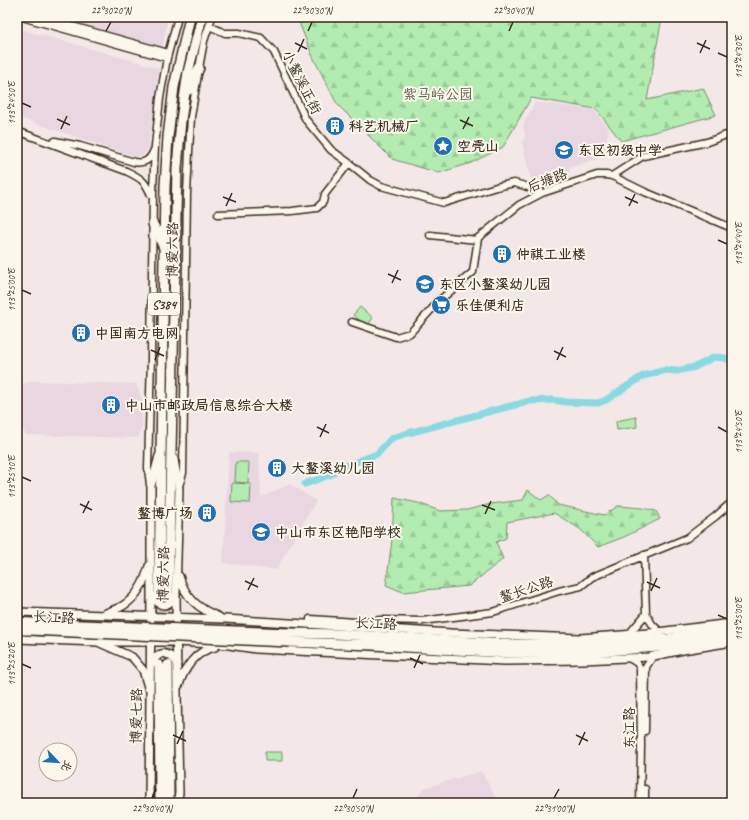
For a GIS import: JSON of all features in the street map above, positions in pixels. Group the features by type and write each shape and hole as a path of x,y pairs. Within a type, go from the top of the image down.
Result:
{"highway":[{"name":"博爱六路","path":"164,594 162,446 165,186 168,137 174,87 190,17"},
{"name":"博爱六路","path":"164,594 171,443 177,168 181,120 188,72 202,17"},
{"path":"184,102 199,68"},
{"path":"153,224 164,250"},
{"name":"长江路","path":"17,622 31,626 289,638 342,644 497,653 580,653 671,646 732,636"},
{"name":"长江路","path":"17,630 31,626"},
{"name":"长江路","path":"289,638 336,634 503,644 582,644 668,639 732,628"},
{"name":"博爱七路","path":"159,665 160,803"},
{"name":"博爱七路","path":"159,665 169,803"}],"main road":[{"path":"171,443 179,489"},
{"path":"151,486 162,446"},
{"name":"博爱六路","path":"151,486 151,558 164,594 177,618 177,642"},
{"name":"博爱六路","path":"151,630 151,616 177,567 179,489"},
{"path":"102,615 124,605 135,596 145,579 151,558"},
{"path":"177,567 181,584 197,606 211,614 225,619"},
{"name":"长江路","path":"17,612 225,619 474,634 580,638 660,632 732,623"},
{"path":"115,642 134,638 138,629 136,624 118,615"},
{"path":"248,648 240,640 241,628 243,624 250,621"},
{"name":"博爱七路","path":"149,803 150,694 159,665 151,642 151,630"},
{"path":"369,636 409,630"},
{"path":"474,634 503,644"},
{"name":"长江路","path":"17,639 98,642 177,642 229,645 256,649 505,661 582,660 652,656"},
{"path":"98,642 132,657 143,670 150,694"},
{"path":"177,642 179,793 177,803"},
{"path":"652,656 732,642"},
{"path":"342,644 381,655"},
{"path":"177,693 181,678 189,664 201,652 210,648 229,645"},
{"name":"长江路","path":"452,659 497,653"},
{"path":"159,665 155,657 161,654 167,654 173,657 177,663"}],"street":[{"path":"22,17 168,55"},
{"path":"40,17 168,55"},
{"name":"博爱六路","path":"151,486 148,468 153,198 160,98 168,55 178,17"},
{"name":"博爱六路","path":"179,489 182,472 187,201 191,116 204,40 212,17"},
{"name":"小鳌溪正街","path":"209,26 225,33 239,33 261,38 274,52 306,120 331,150 370,180 381,186 444,203 514,183 542,192"},
{"path":"17,127 60,142 80,146 141,164 152,155 156,146"},
{"path":"17,131 139,177 147,184 153,198"},
{"path":"612,176 643,156 707,142 732,133"},
{"path":"218,214 292,211 317,208 323,202 326,194 349,163"},
{"name":"后塘路","path":"478,240 478,238 519,205 542,192 597,175 612,176 645,192 732,228"},
{"path":"352,322 396,337 410,332 440,300 473,272 478,240 430,235"},
{"name":"鳌长公路","path":"310,624 310,619 356,622 381,620 422,621 493,612 559,591 581,586 592,577 687,538 732,502"},
{"path":"644,555 646,614 652,624 660,632"},
{"path":"629,634 646,614"},
{"name":"东江路","path":"644,803 646,667 652,656"},
{"name":"东江路","path":"632,658 640,668 640,803"},
{"path":"179,793 182,803"}],"shaded area":[{"path":"48,17 168,17 162,49"},
{"path":"17,28 159,68 148,149 143,155 136,157 17,117"},
{"name":"东区初级中学","path":"535,102 594,110 609,129 603,157 569,168 570,178 533,187 522,143 525,136 523,125"},
{"path":"33,381 136,384 142,400 142,427 138,438 26,435 19,424 22,384"},
{"name":"中山市东区艳阳学校","path":"229,452 259,453 261,497 290,484 316,501 276,570 223,563"},
{"path":"481,771 499,803 412,803 424,788"}],"green space":[{"name":"紫马岭公园","path":"303,17 662,17 647,100 703,88 716,115 621,141 596,109 531,98 503,147 471,163 439,173 392,159 337,104 313,57 300,25"},
{"path":"360,307 373,318 367,326 353,315"},
{"path":"636,417 637,427 617,430 616,421"},
{"path":"236,462 249,462 248,483 235,482"},
{"path":"232,483 251,484 250,503 231,502"},
{"path":"528,490 541,500 549,495 558,505 604,515 618,506 643,508 656,511 660,519 624,537 598,547 580,529 554,513 507,522 506,538 496,542 503,559 469,586 403,592 386,585 392,540 394,498 418,503 440,511 467,510 491,504 523,500"},
{"path":"265,752 282,752 282,761 265,761"}],"waterway":[{"path":"305,484 332,474 337,469 377,454 392,438 408,433 530,401 553,400 598,403 606,400 643,376 666,370 676,371 695,367 714,357 725,358 732,361"}],"tunnel":[{"path":"159,595 159,665"},
{"path":"168,596 168,665"}],"place":[{"name":"科艺机械厂","path":"335,126"},
{"name":"空壳山","path":"443,146"},
{"name":"东区初级中学","path":"564,150"},
{"name":"仲祺工业楼","path":"502,254"},
{"name":"东区小鳌溪幼儿园","path":"425,284"},
{"name":"乐佳便利店","path":"441,305"},
{"name":"中国南方电网","path":"81,333"},
{"name":"中山市邮政局信息综合大楼","path":"111,405"},
{"name":"大鳌溪幼儿园","path":"277,468"},
{"name":"鳌博广场","path":"207,513"},
{"name":"中山市东区艳阳学校","path":"261,532"}]}
